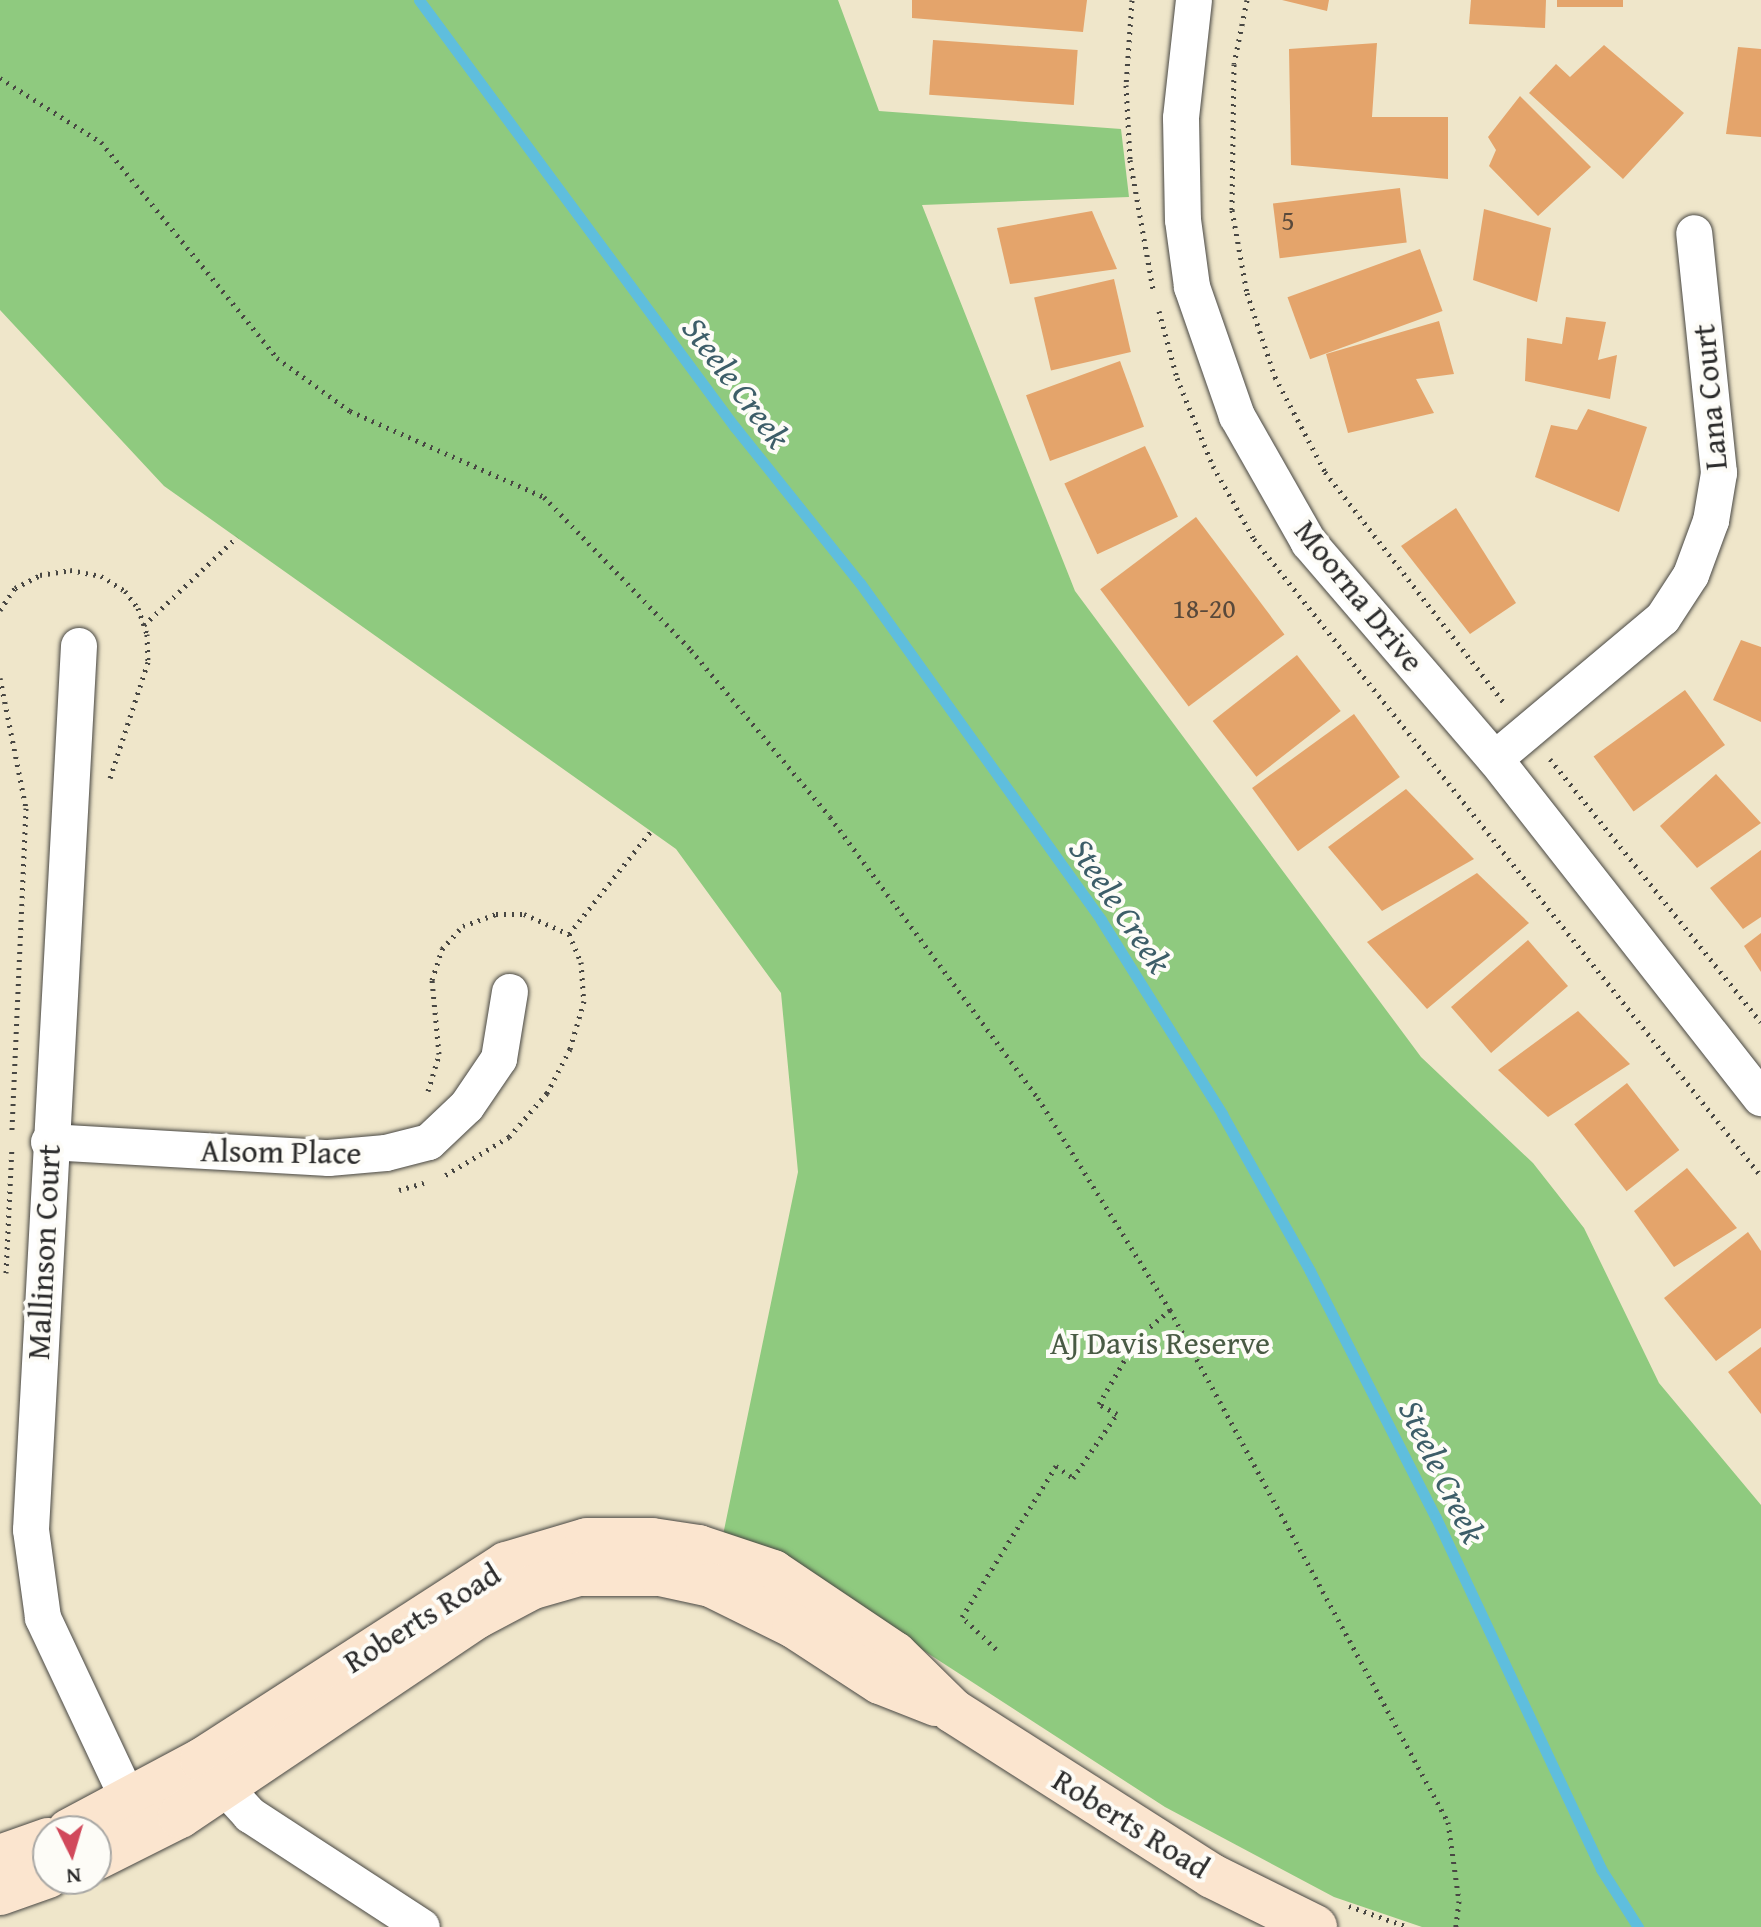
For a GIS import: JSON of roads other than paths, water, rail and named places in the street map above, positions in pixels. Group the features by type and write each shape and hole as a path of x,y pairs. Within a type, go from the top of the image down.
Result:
{"street":[{"name":"Moorna Drive","path":"1194,0 1181,118 1183,220 1192,287 1208,345 1237,416 1309,543 1495,759 1761,1098"},
{"name":"Lana Court","path":"1495,759 1663,618 1691,575 1711,521 1719,473 1694,233"},
{"name":"Mallinson Court","path":"79,646 49,1142 33,1558 43,1618 137,1818"},
{"name":"Alsom Place","path":"49,1142 329,1158 386,1153 429,1142 467,1106 499,1059 510,992"},
{"name":"Roberts Road","path":"112,1842 137,1818 212,1774 471,1582 536,1553 618,1538 698,1547 773,1572 895,1654 953,1711 1212,1876 1326,1914"},
{"path":"212,1774 250,1815 422,1927"},
{"name":"Roberts Road","path":"112,1823 137,1818"},
{"path":"0,1857 32,1846"},
{"path":"0,1893 32,1882"}],"waterway":[{"name":"Steele Creek","path":"419,0 734,426 860,583 1101,920 1222,1114 1310,1271 1436,1518 1601,1869 1638,1927"}],"park label":[{"name":"AJ Davis Reserve","path":"1160,1343"}]}
